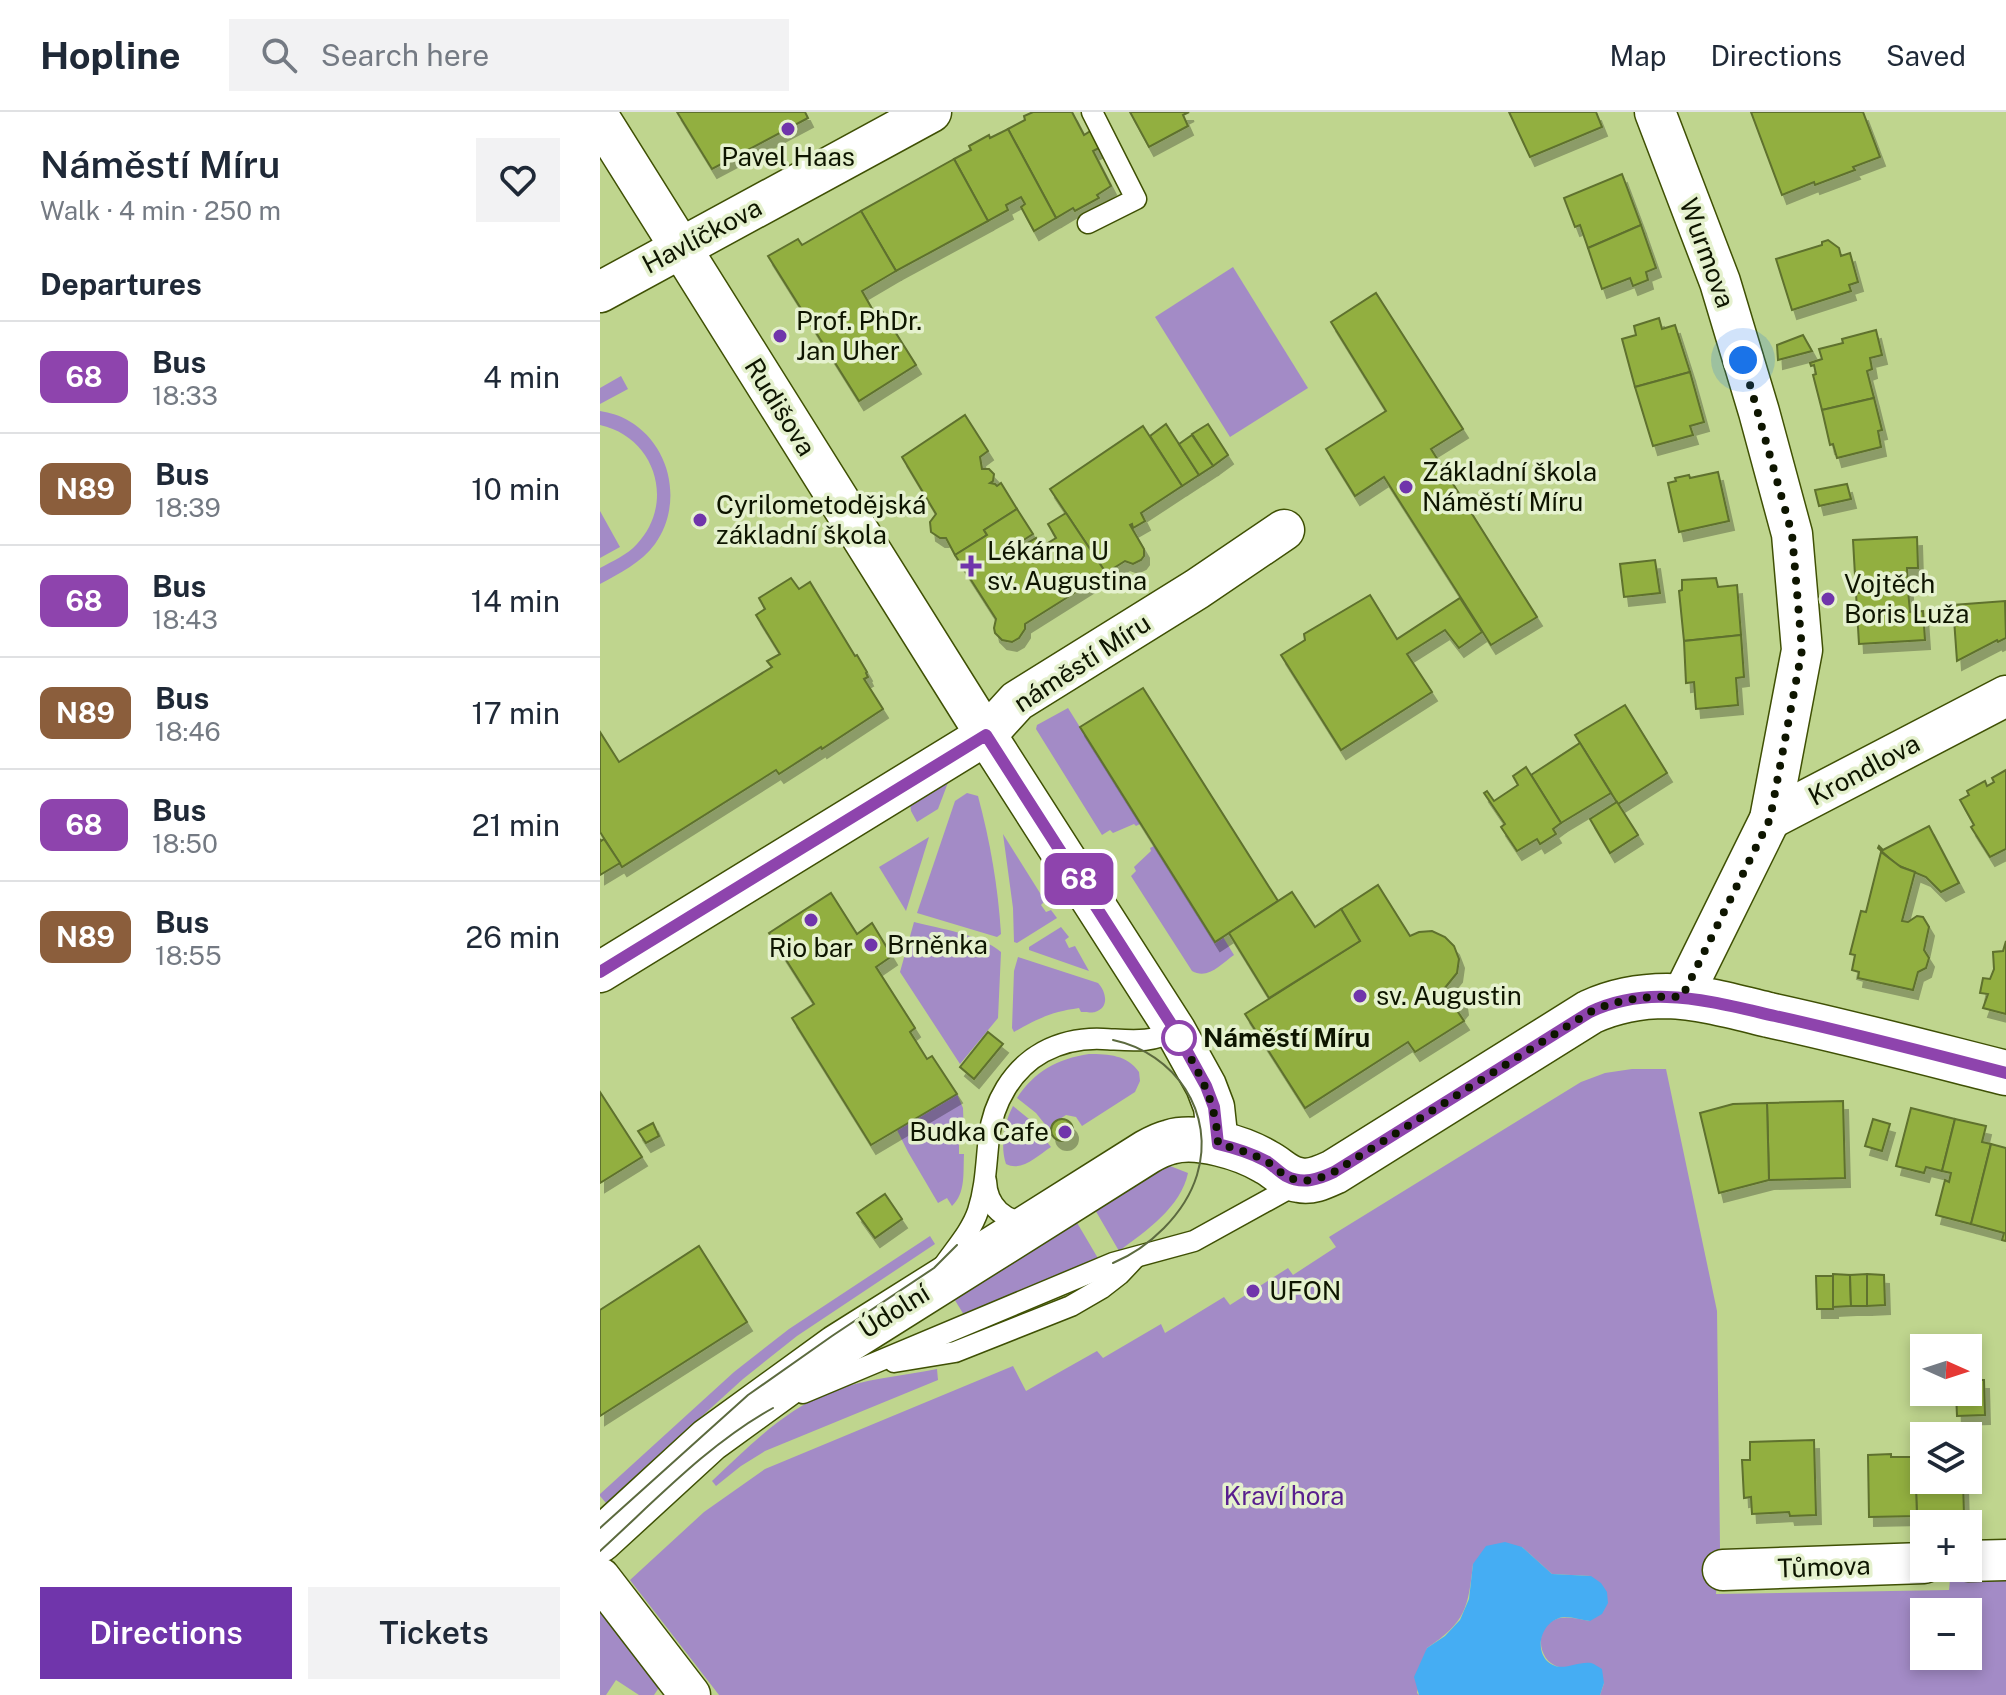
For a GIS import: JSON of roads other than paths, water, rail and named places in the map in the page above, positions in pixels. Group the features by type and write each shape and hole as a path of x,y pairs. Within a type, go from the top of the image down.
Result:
{"street":[{"name":"Havlíčkova","path":"600,292 931,112"},
{"name":"Wurmova","path":"1655,112 1720,282 1792,534 1802,650 1770,819"},
{"name":"Rudišova","path":"600,119 986,735"},
{"name":"náměstí Míru","path":"600,972 986,735 1017,701 1197,589 1284,530"},
{"name":"Krondlova","path":"1770,819 2006,696"},
{"path":"986,735 1175,1030 1214,1107 1218,1144 1254,1156 1287,1176 1318,1177 1590,1012 1605,1005 1634,999 1682,997 1795,1020 2006,1073"},
{"path":"1682,997 1770,819"},
{"name":"Údolní","path":"600,1540 709,1440 837,1347 1158,1146 1180,1140 1218,1144"},
{"path":"1982,1561 2006,1560"},
{"name":"Tůmova","path":"1723,1570 1910,1563"},
{"path":"600,1578 690,1695"}],"lane":[{"path":"1088,223 1136,199 1092,112"},
{"path":"926,1291 977,1214 986,1177 995,1108 1011,1080 1031,1060 1051,1048 1074,1041 1140,1041 1164,1036 1175,1030"},
{"path":"986,1177 988,1197 999,1213 1017,1222 1036,1222"},
{"path":"709,1440 829,1381 866,1367 955,1352 1081,1301 1111,1282 1136,1257 1194,1241 1318,1177"}],"water":[{"path":"1505,1542 1522,1547 1552,1574 1591,1576 1607,1592 1608,1603 1602,1614 1590,1621 1568,1617 1551,1622 1541,1641 1543,1655 1552,1665 1563,1667 1591,1663 1602,1669 1604,1683 1600,1695 1419,1695 1414,1677 1427,1648 1445,1636 1460,1620 1469,1599 1473,1564 1486,1546"}],"tram line":[{"path":"1113,1040 1135,1047 1172,1072 1195,1108 1201,1130 1197,1175 1184,1203 1152,1239 1113,1263"},
{"path":"600,1528 748,1395 934,1268 957,1245"},
{"path":"600,1551 704,1456 773,1408"}],"place":[{"name":"Pavel Haas","path":"788,129"},
{"name":"Prof. PhDr. Jan Uher","path":"780,336"},
{"name":"Základní škola Náměstí Míru","path":"1406,487"},
{"name":"Cyrilometodějská základní škola","path":"700,520"},
{"name":"Lékárna U sv. Augustina","path":"971,566"},
{"name":"Vojtěch Boris Luža","path":"1828,599"},
{"name":"Rio bar","path":"811,920"},
{"name":"Brněnka","path":"871,945"},
{"name":"sv. Augustin","path":"1360,996"},
{"name":"Náměstí Míru","path":"1179,1038"},
{"name":"Budka Cafe","path":"1065,1132"},
{"name":"UFON","path":"1253,1291"}],"park label":[{"name":"Kraví hora","path":"1284,1496"}]}
